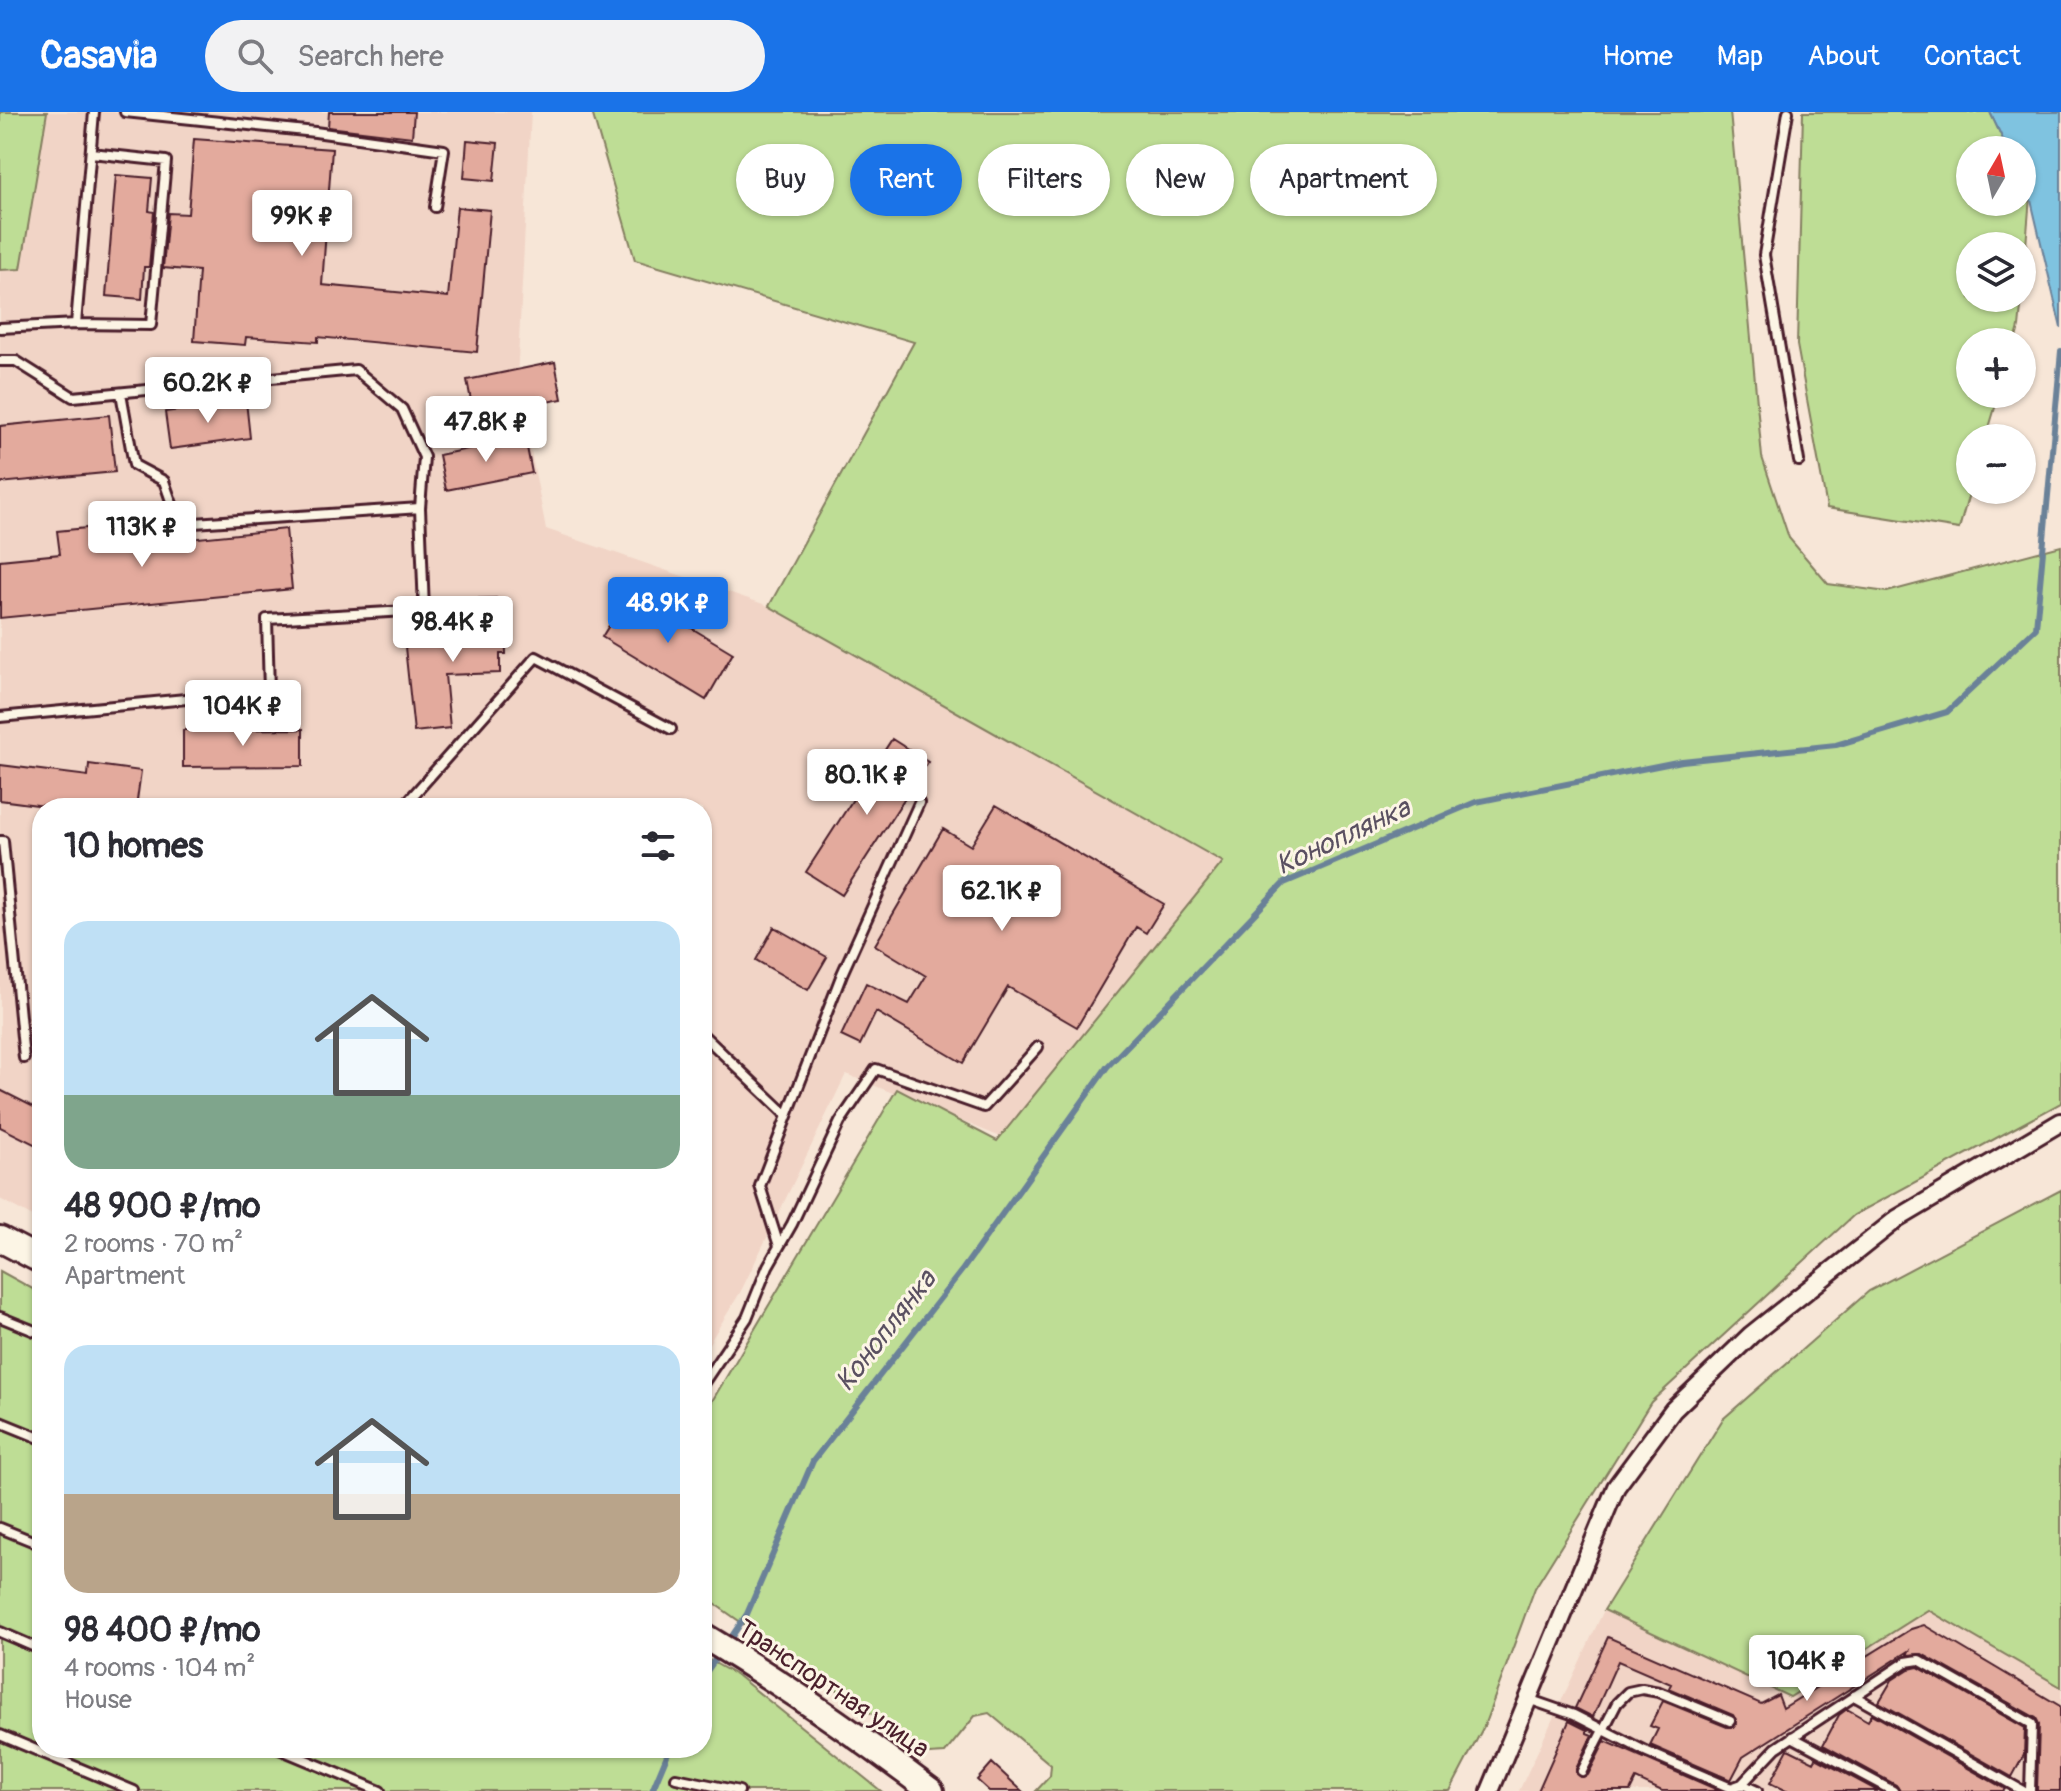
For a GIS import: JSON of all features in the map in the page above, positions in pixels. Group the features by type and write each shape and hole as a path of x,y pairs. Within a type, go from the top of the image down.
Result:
{"main road":[{"path":"0,1239 32,1252"},
{"name":"Транспортная улица","path":"712,1641 868,1743 931,1791"}],"street":[{"path":"1490,1791 1616,1487 1673,1410 1751,1335 1897,1219 2061,1122"}],"lane":[{"path":"76,324 94,112"},
{"path":"125,112 315,132 444,150 435,207"},
{"path":"1788,112 1764,255 1799,461"},
{"path":"0,328 76,324 151,325 166,161 91,153"},
{"path":"0,361 16,361 73,397 356,370 402,409 424,457 420,508 424,610 267,619 269,691 0,717"},
{"path":"121,393 134,465 164,481 179,524 420,508"},
{"path":"411,798 536,657 671,729"},
{"path":"779,1246 760,1186 842,974 919,803"},
{"path":"0,841 3,841 24,1058"},
{"path":"712,1044 787,1115"},
{"path":"712,1370 747,1318 768,1266 840,1122 876,1069 984,1107 1038,1047"},
{"path":"0,1317 32,1330"},
{"path":"0,1422 32,1435"},
{"path":"0,1528 32,1541"},
{"path":"0,1632 32,1646"},
{"path":"1528,1699 1574,1715 1645,1751 1731,1788 1742,1784 1776,1748 1792,1737 1906,1662 1919,1660 2032,1724 2030,1791"},
{"path":"1582,1771 1617,1703 1628,1692 1642,1689 1659,1692 1730,1721"},
{"path":"1854,1696 2023,1791"},
{"path":"0,1735 32,1748"},
{"path":"1792,1737 1893,1791"},
{"path":"55,1758 134,1791"},
{"path":"301,1758 380,1791"},
{"path":"676,1778 739,1791"},
{"path":"1742,1784 1757,1791"}],"shaded area":[{"path":"47,112 531,112 517,379 546,529 769,606 1224,862 1008,1140 846,1074 741,1291 712,1339 712,798 32,798 32,1217 0,1199 0,270 21,268"},
{"path":"1604,1610 1790,1697 1928,1610 2061,1687 2061,1791 1519,1791"}],"green space":[{"path":"0,112 47,112 21,269 0,270"},
{"path":"592,112 1730,112 1762,457 1789,538 1828,584 1887,592 2061,546 2061,1103 1854,1215 1651,1402 1535,1588 1484,1726 1450,1791 1036,1791 1050,1776 1051,1765 989,1713 975,1716 945,1753 929,1754 712,1602 712,1401 897,1089 997,1141 1223,862 769,606 914,342 635,260"},
{"path":"1803,112 1990,112 2001,136 1956,136 1956,216 2028,216 2027,232 1956,232 1956,312 2021,312 2019,328 1956,328 1956,408 1995,408 1990,424 1956,424 1956,504 1966,504 1959,529 1827,508 1797,345"},
{"path":"2061,1190 2061,1687 1928,1610 1790,1697 1604,1610 1723,1419 1869,1291"},
{"path":"0,1271 32,1289 32,1758 712,1758 712,1662 738,1676 881,1791 0,1791"}],"water":[{"path":"1990,112 2061,112 2061,328 2035,216 2036,136 2001,136"}],"building":[{"path":"329,112 414,112 412,137 328,127"},
{"path":"194,139 332,149 322,285 448,297 457,207 490,210 477,352 318,337 318,342 246,337 245,345 194,341 199,271 163,268 168,213 188,214"},
{"path":"467,140 498,143 494,181 464,178"},
{"path":"116,175 152,178 149,211 154,212 149,267 144,267 142,299 106,296"},
{"path":"555,362 562,399 474,416 467,380"},
{"path":"246,401 250,438 170,449 165,412"},
{"path":"109,415 115,472 0,483 0,426"},
{"path":"525,437 532,473 446,490 439,455"},
{"path":"167,520 169,541 286,529 292,589 0,618 0,560 60,554 57,531"},
{"path":"630,591 733,653 706,700 602,637"},
{"path":"496,598 497,622 505,622 506,654 500,654 500,673 445,675 450,728 414,732 405,647 468,640 466,599"},
{"path":"303,729 303,766 183,767 183,730"},
{"path":"892,739 928,762 842,895 806,872"},
{"path":"89,764 141,771 137,798 32,798 32,804 0,800 0,765 88,776"},
{"path":"996,805 1164,904 1146,933 1136,927 1077,1027 1008,987 963,1063 876,1012 860,1045 841,1036 866,983 909,1004 926,976 875,945 943,829 971,846"},
{"path":"774,927 827,957 808,990 756,960"},
{"path":"0,1090 32,1106 32,1143 0,1127"},
{"path":"1924,1625 2060,1706 2060,1791 2037,1791 2039,1724 2036,1718 1922,1654 1907,1655 1909,1651 1743,1757 1731,1780 1650,1745 1658,1729 1650,1726 1663,1701 1727,1727 1734,1727 1737,1723 1733,1715 1669,1688 1671,1684 1618,1661 1593,1717 1575,1708 1608,1637 1761,1704 1778,1695 1783,1708 1911,1629"},
{"path":"1918,1667 2025,1728 2024,1755 2012,1777 1879,1702 1892,1680"},
{"path":"1847,1709 1868,1721 1872,1714 2005,1789 1900,1791 1896,1785 1823,1745 1839,1715"},
{"path":"1569,1721 1592,1735 1576,1769 1580,1777 1588,1775 1605,1741 1720,1791 1662,1791 1636,1779 1630,1791 1538,1791"},
{"path":"1788,1749 1814,1762 1816,1758 1878,1791 1786,1791 1770,1783"},
{"path":"992,1763 1022,1791 989,1791 977,1780"}],"waterway":[{"name":"Коноплянка","path":"726,1645 747,1614 813,1461 963,1269 1107,1067 1284,883 1476,802 1682,761 1836,745 1947,712 2036,628 2061,351"},
{"name":"Коноплянка","path":"712,1664 719,1654"},
{"name":"Коноплянка","path":"652,1791 666,1758"}]}
